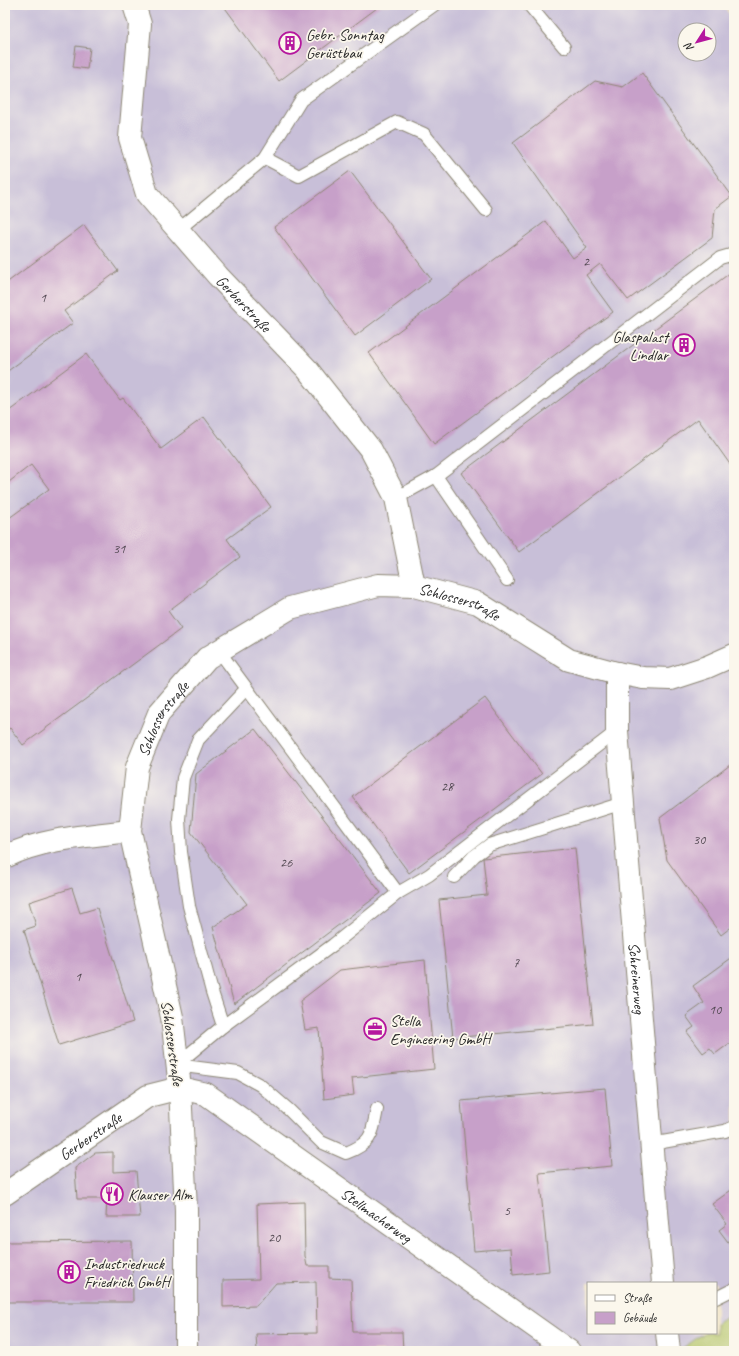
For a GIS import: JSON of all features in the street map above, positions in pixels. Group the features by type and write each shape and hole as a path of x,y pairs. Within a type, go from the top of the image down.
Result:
{"street":[{"name":"Gerberstraße","path":"134,5 140,24 130,138 147,194 218,276 307,369 371,450 396,498 414,586"},
{"name":"Schlosserstraße","path":"186,1351 186,1210 180,1088 176,1065 172,1018 130,831 137,767 159,713 207,658 290,608 378,585 414,586 478,603 569,660 617,673 643,678 670,679 707,667 734,655"},
{"name":"Schreinerweg","path":"617,673 617,731 663,1282"},
{"path":"5,857 20,849 74,837 130,831"},
{"name":"Gerberstraße","path":"5,1194 148,1096 180,1088"},
{"name":"Stellmacherweg","path":"180,1088 206,1094 569,1351"},
{"path":"667,1334 669,1351"}],"lane":[{"path":"178,230 266,158 301,100 434,5"},
{"path":"529,5 564,47"},
{"path":"266,158 299,176 396,122 424,134 486,210"},
{"path":"396,498 436,476 720,258 734,254"},
{"path":"436,476 508,580"},
{"path":"219,651 398,893"},
{"path":"223,1026 212,992 189,906 181,852 179,819 183,778 198,740 246,689"},
{"path":"176,1065 223,1026 333,945 398,893 429,875 617,731"},
{"path":"454,877 474,856 489,845 623,803"},
{"path":"176,1065 238,1073 260,1085 289,1110 321,1142 346,1153 359,1148 372,1134 377,1109"},
{"path":"651,1144 725,1131 734,1127"},
{"path":"717,1298 734,1289"}],"shaded area":[{"path":"5,5 721,5 734,19 734,1312 717,1323 717,1282 587,1282 587,1334 703,1334 678,1351 5,1351"}],"green space":[{"path":"734,1312 734,1351 683,1351 683,1348 703,1334 717,1334 717,1323"}],"building":[{"name":"Gebr. Sonntag Gerüstbau","path":"223,5 381,5 279,81"},
{"path":"76,46 90,48 87,69 73,67"},
{"path":"642,73 732,196 715,209 712,238 628,300 600,264 586,275 613,312 434,444 369,353 546,221 573,258 587,248 513,143 595,81 623,87"},
{"path":"350,171 431,279 355,336 274,227"},
{"path":"84,225 118,271 64,311 73,323 5,373 5,284"},
{"name":"Glaspalast Lindlar","path":"734,270 734,470 698,419 519,552 461,473"},
{"path":"86,354 120,400 123,398 161,449 204,417 271,507 227,539 240,557 168,611 181,629 23,745 10,728 5,732 5,521 49,489 31,465 5,485 5,414"},
{"path":"485,698 542,774 409,873 353,797"},
{"path":"255,729 381,893 234,1004 213,927 247,904 191,832 196,774"},
{"path":"734,762 734,925 721,935 667,860 660,818"},
{"path":"575,848 593,1024 453,1038 439,900 487,895 483,858"},
{"path":"72,888 80,913 97,908 133,1022 59,1045 24,930 36,926 29,902"},
{"path":"734,956 734,1040 715,1054 710,1048 703,1053 687,1032 694,1027 686,1016 704,1003 693,986"},
{"name":"Stella Engineering GmbH","path":"425,960 434,1069 352,1078 354,1095 324,1099 319,1028 305,1030 300,1001 340,970"},
{"path":"605,1088 612,1166 539,1173 549,1271 513,1275 511,1248 474,1251 461,1101"},
{"path":"113,1152 113,1172 136,1171 140,1217 106,1217 107,1199 77,1199 75,1168 95,1153"},
{"path":"734,1188 734,1250 719,1230 727,1224 712,1204"},
{"path":"304,1202 305,1256 307,1266 329,1266 329,1278 351,1279 353,1332 402,1332 403,1351 257,1351 256,1334 317,1333 316,1282 276,1283 256,1306 223,1307 223,1280 259,1279 257,1204"},
{"name":"Industriedruck Friedrich GmbH","path":"132,1241 133,1302 5,1302 5,1242"}],"place":[{"name":"Gebr. Sonntag Gerüstbau","path":"290,43"},
{"name":"Glaspalast Lindlar","path":"684,345"},
{"name":"Stella Engineering GmbH","path":"375,1029"},
{"name":"Klauser Alm","path":"112,1194"},
{"name":"Industriedruck Friedrich GmbH","path":"69,1272"}]}
